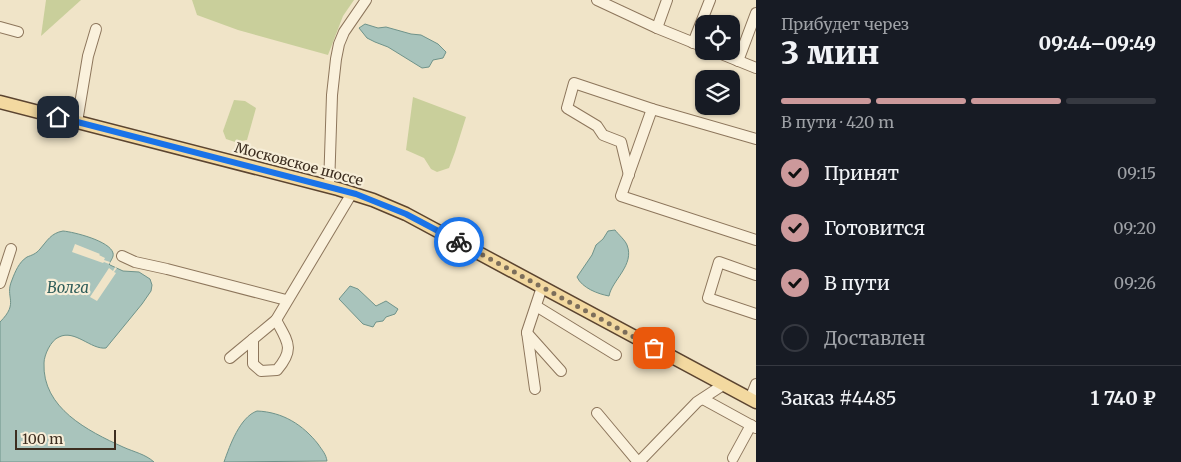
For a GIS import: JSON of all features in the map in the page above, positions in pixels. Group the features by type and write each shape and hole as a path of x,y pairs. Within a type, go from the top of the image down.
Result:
{"main road":[{"name":"Московское шоссе","path":"0,102 352,193 406,214 753,401"}],"street":[{"path":"329,187 332,95 337,52 344,32 366,0"},
{"path":"596,0 693,43 710,0"},
{"path":"657,28 668,0"},
{"path":"756,13 738,61 756,68"},
{"path":"0,28 18,32"},
{"path":"77,122 88,56 96,29"},
{"path":"629,175 621,142 603,135 596,126 567,108 574,83 652,109 756,139"},
{"path":"652,109 621,196 756,240"},
{"path":"230,358 276,320 286,300 352,193"},
{"path":"0,283 11,249"},
{"path":"122,256 134,262 286,300"},
{"path":"756,275 719,262 708,298 756,314"},
{"path":"535,389 527,332 542,287"},
{"path":"536,306 616,355"},
{"path":"253,339 253,364 262,371 277,370 286,360 289,344 276,320"},
{"path":"527,332 561,371"},
{"path":"597,413 639,462 697,402 723,384"},
{"path":"753,401 756,384"},
{"path":"703,399 754,427 733,458"}],"green space":[{"path":"46,0 81,0 41,36"},
{"path":"192,0 354,0 343,16 328,55 238,30 197,15"},
{"path":"413,97 466,117 449,168 437,172 431,169 424,158 406,150"},
{"path":"234,100 245,101 256,108 247,140 235,142 226,139 223,131"}],"water":[{"path":"365,24 421,35 438,44 446,52 443,58 433,60 429,67 422,68 388,47 367,38 359,28"},
{"path":"615,230 626,243 629,252 626,266 614,284 609,296 586,287 577,277 592,255 596,245 608,231"},
{"name":"Волга","path":"63,231 99,241 113,253 110,265 123,271 139,272 150,279 152,285 151,291 142,304 106,348 100,348 77,337 65,335 53,341 44,360 45,379 59,405 70,416 109,441 143,455 154,462 0,462 0,322 9,310 10,286 20,264 24,259 37,252 52,235"},
{"path":"350,286 358,289 376,306 386,301 398,309 395,314 386,317 383,321 376,322 373,327 363,324 339,299"},
{"path":"257,411 284,417 299,425 318,444 325,454 327,461 224,462 241,425 251,414"}],"pier":[{"path":"75,244 100,254 105,258 104,260 110,262 109,264 72,252"},
{"path":"115,267 117,268 114,272 116,273 97,301 90,297 109,268 113,271"}],"way so far":[{"path":"459,242 654,348"}],"route":[{"path":"58,117 356,194 406,214 459,242"}]}
